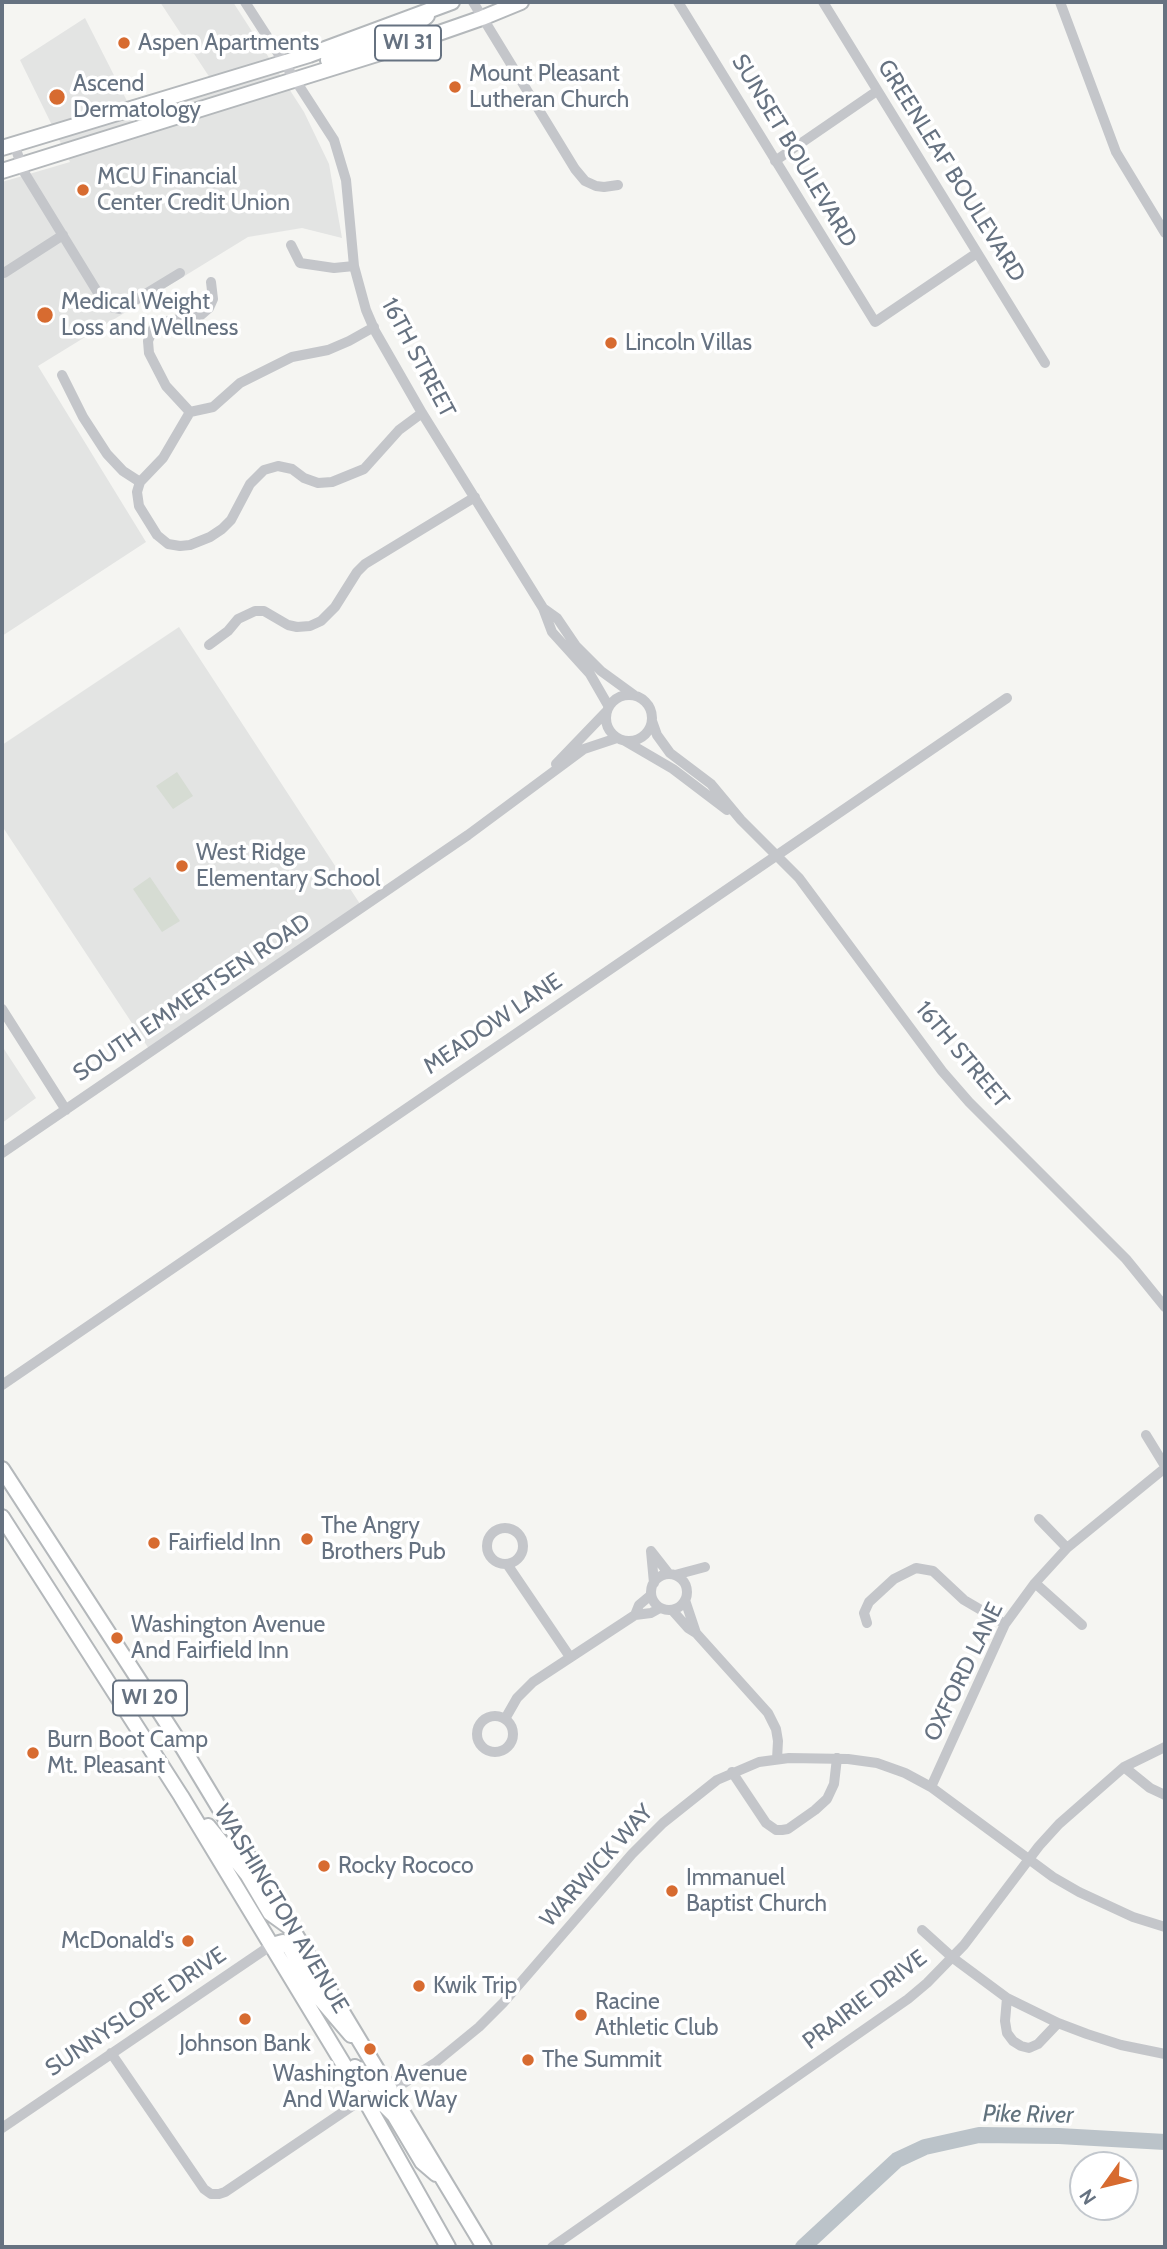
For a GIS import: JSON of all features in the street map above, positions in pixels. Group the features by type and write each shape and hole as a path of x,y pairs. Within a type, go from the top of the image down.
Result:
{"main road":[{"name":"WI 31","path":"2,171 295,81 482,18 521,2"},
{"name":"WI 31","path":"8,146 283,62 445,5"},
{"path":"295,81 311,66 408,31 445,5"},
{"path":"184,114 222,93 271,78 281,70 283,62"},
{"name":"WASHINGTON AVENUE","path":"2,1469 183,1748 484,2247"},
{"name":"WASHINGTON AVENUE","path":"2,1517 181,1796 364,2098 448,2247"},
{"path":"181,1796 239,1862 270,1913 293,1930"},
{"path":"272,1945 283,1942 286,1944 315,1993 366,2049"},
{"path":"312,2012 323,2017 328,2023 363,2080 380,2089 390,2089"},
{"path":"364,2098 384,2106 394,2115 422,2162 445,2182"}],"street":[{"name":"16TH STREET","path":"245,2 330,133 341,158 349,199 354,266 359,288 374,327 422,413 543,608 552,632 590,674 608,710 607,727 621,739 673,769 741,820 778,855 806,888 942,1071 969,1102 1117,1250 1165,1307"},
{"path":"473,2 575,169 585,181 596,186 618,185"},
{"name":"SUNSET BOULEVARD","path":"678,2 874,322 977,253"},
{"name":"GREENLEAF BOULEVARD","path":"823,2 1045,363"},
{"path":"1060,2 1116,152 1165,233"},
{"path":"775,161 877,91"},
{"path":"8,146 106,306 118,309 180,273"},
{"path":"4,273 63,236"},
{"path":"291,246 300,263 334,268 354,266"},
{"path":"190,412 166,386 149,353 148,341 153,329 164,322 201,315 213,299 211,282"},
{"path":"374,327 328,350 292,358 240,383 214,407 190,412 163,458 140,482 139,506 157,535 167,544 190,545 222,529 250,484 264,470 278,466 292,469 304,478 318,483 332,482 364,469 399,430 422,413"},
{"path":"62,375 107,454 123,471 140,482"},
{"path":"209,645 228,631 238,619 255,611 264,611 288,625 298,627 321,621 335,607 365,564 475,497"},
{"name":"16TH STREET","path":"543,608 557,618 576,646 601,671 644,700 649,706 657,735 670,753 711,784 741,820"},
{"path":"608,710 615,699 635,696"},
{"name":"MEADOW LANE","path":"2,1385 1007,698"},
{"name":"SOUTH EMMERTSEN ROAD","path":"543,779 608,710"},
{"path":"621,739 632,741 645,735 652,721"},
{"name":"SOUTH EMMERTSEN ROAD","path":"2,1153 468,835 584,749 621,739"},
{"path":"2,1009 66,1110"},
{"path":"1146,1436 1165,1467"},
{"name":"OXFORD LANE","path":"932,1787 1005,1625 1035,1583 1067,1548 1165,1467"},
{"path":"1039,1519 1067,1548"},
{"path":"696,1633 684,1583 672,1575 651,1551 653,1600 696,1633 773,1720 778,1741 777,1759"},
{"path":"507,1564 570,1657"},
{"path":"505,1719 517,1698 533,1682 635,1615 682,1605 686,1594 705,1567 657,1578 635,1615"},
{"path":"867,1623 864,1613 869,1602 894,1579 916,1569 933,1571 964,1600 1005,1625"},
{"path":"1035,1583 1082,1625"},
{"name":"PRAIRIE DRIVE","path":"552,2247 878,2021 927,1983 953,1958 1059,1824 1124,1767 1165,1747"},
{"path":"732,1772 766,1822 771,1827 782,1830 816,1811 827,1799 834,1784 837,1758"},
{"name":"WARWICK WAY","path":"390,2089 435,2063 479,2027 503,2003 644,1840 700,1791 732,1772 759,1762 837,1758 863,1760 892,1768 932,1787 1029,1859 1079,1892 1105,1906 1165,1927"},
{"path":"1124,1767 1150,1788 1165,1795"},
{"name":"SUNNYSLOPE DRIVE","path":"2,2128 293,1930"},
{"path":"922,1930 953,1958 1007,1998 1058,2023 1121,2045 1165,2054"},
{"path":"1007,1998 1004,2021 1007,2033 1021,2046 1028,2048 1038,2044 1058,2023"},
{"path":"111,2053 204,2189 211,2194 225,2192 364,2098"}],"shaded area":[{"path":"160,2 233,2 304,112 329,164 342,238 302,228 248,237 38,366 146,542 2,636 2,182 70,162 20,60 85,18 127,101 210,78"},
{"name":"West Ridge Elementary School","path":"179,627 362,907 151,1052 2,826 2,745"},
{"path":"177,772 193,796 173,809 156,786"},
{"path":"150,877 180,921 162,932 133,889"},
{"path":"2,1046 36,1098 2,1123"}],"waterway":[{"name":"Pike River","path":"803,2247 897,2160 925,2147 979,2135 1165,2142"}],"place":[{"name":"Aspen Apartments","path":"124,43"},
{"name":"Mount Pleasant Lutheran Church","path":"455,87"},
{"name":"Ascend Dermatology","path":"57,97"},
{"name":"MCU Financial Center Credit Union","path":"83,190"},
{"name":"Medical Weight Loss and Wellness","path":"45,315"},
{"name":"Lincoln Villas","path":"611,343"},
{"name":"West Ridge Elementary School","path":"182,866"},
{"name":"The Angry Brothers Pub","path":"307,1539"},
{"name":"Fairfield Inn","path":"154,1543"},
{"name":"Washington Avenue And Fairfield Inn","path":"117,1638"},
{"name":"Burn Boot Camp Mt. Pleasant","path":"33,1753"},
{"name":"Rocky Rococo","path":"324,1866"},
{"name":"Immanuel Baptist Church","path":"672,1891"},
{"name":"McDonald's","path":"188,1941"},
{"name":"Kwik Trip","path":"419,1986"},
{"name":"Racine Athletic Club","path":"581,2015"},
{"name":"Johnson Bank","path":"245,2019"},
{"name":"Washington Avenue And Warwick Way","path":"370,2049"},
{"name":"The Summit","path":"528,2060"}]}
